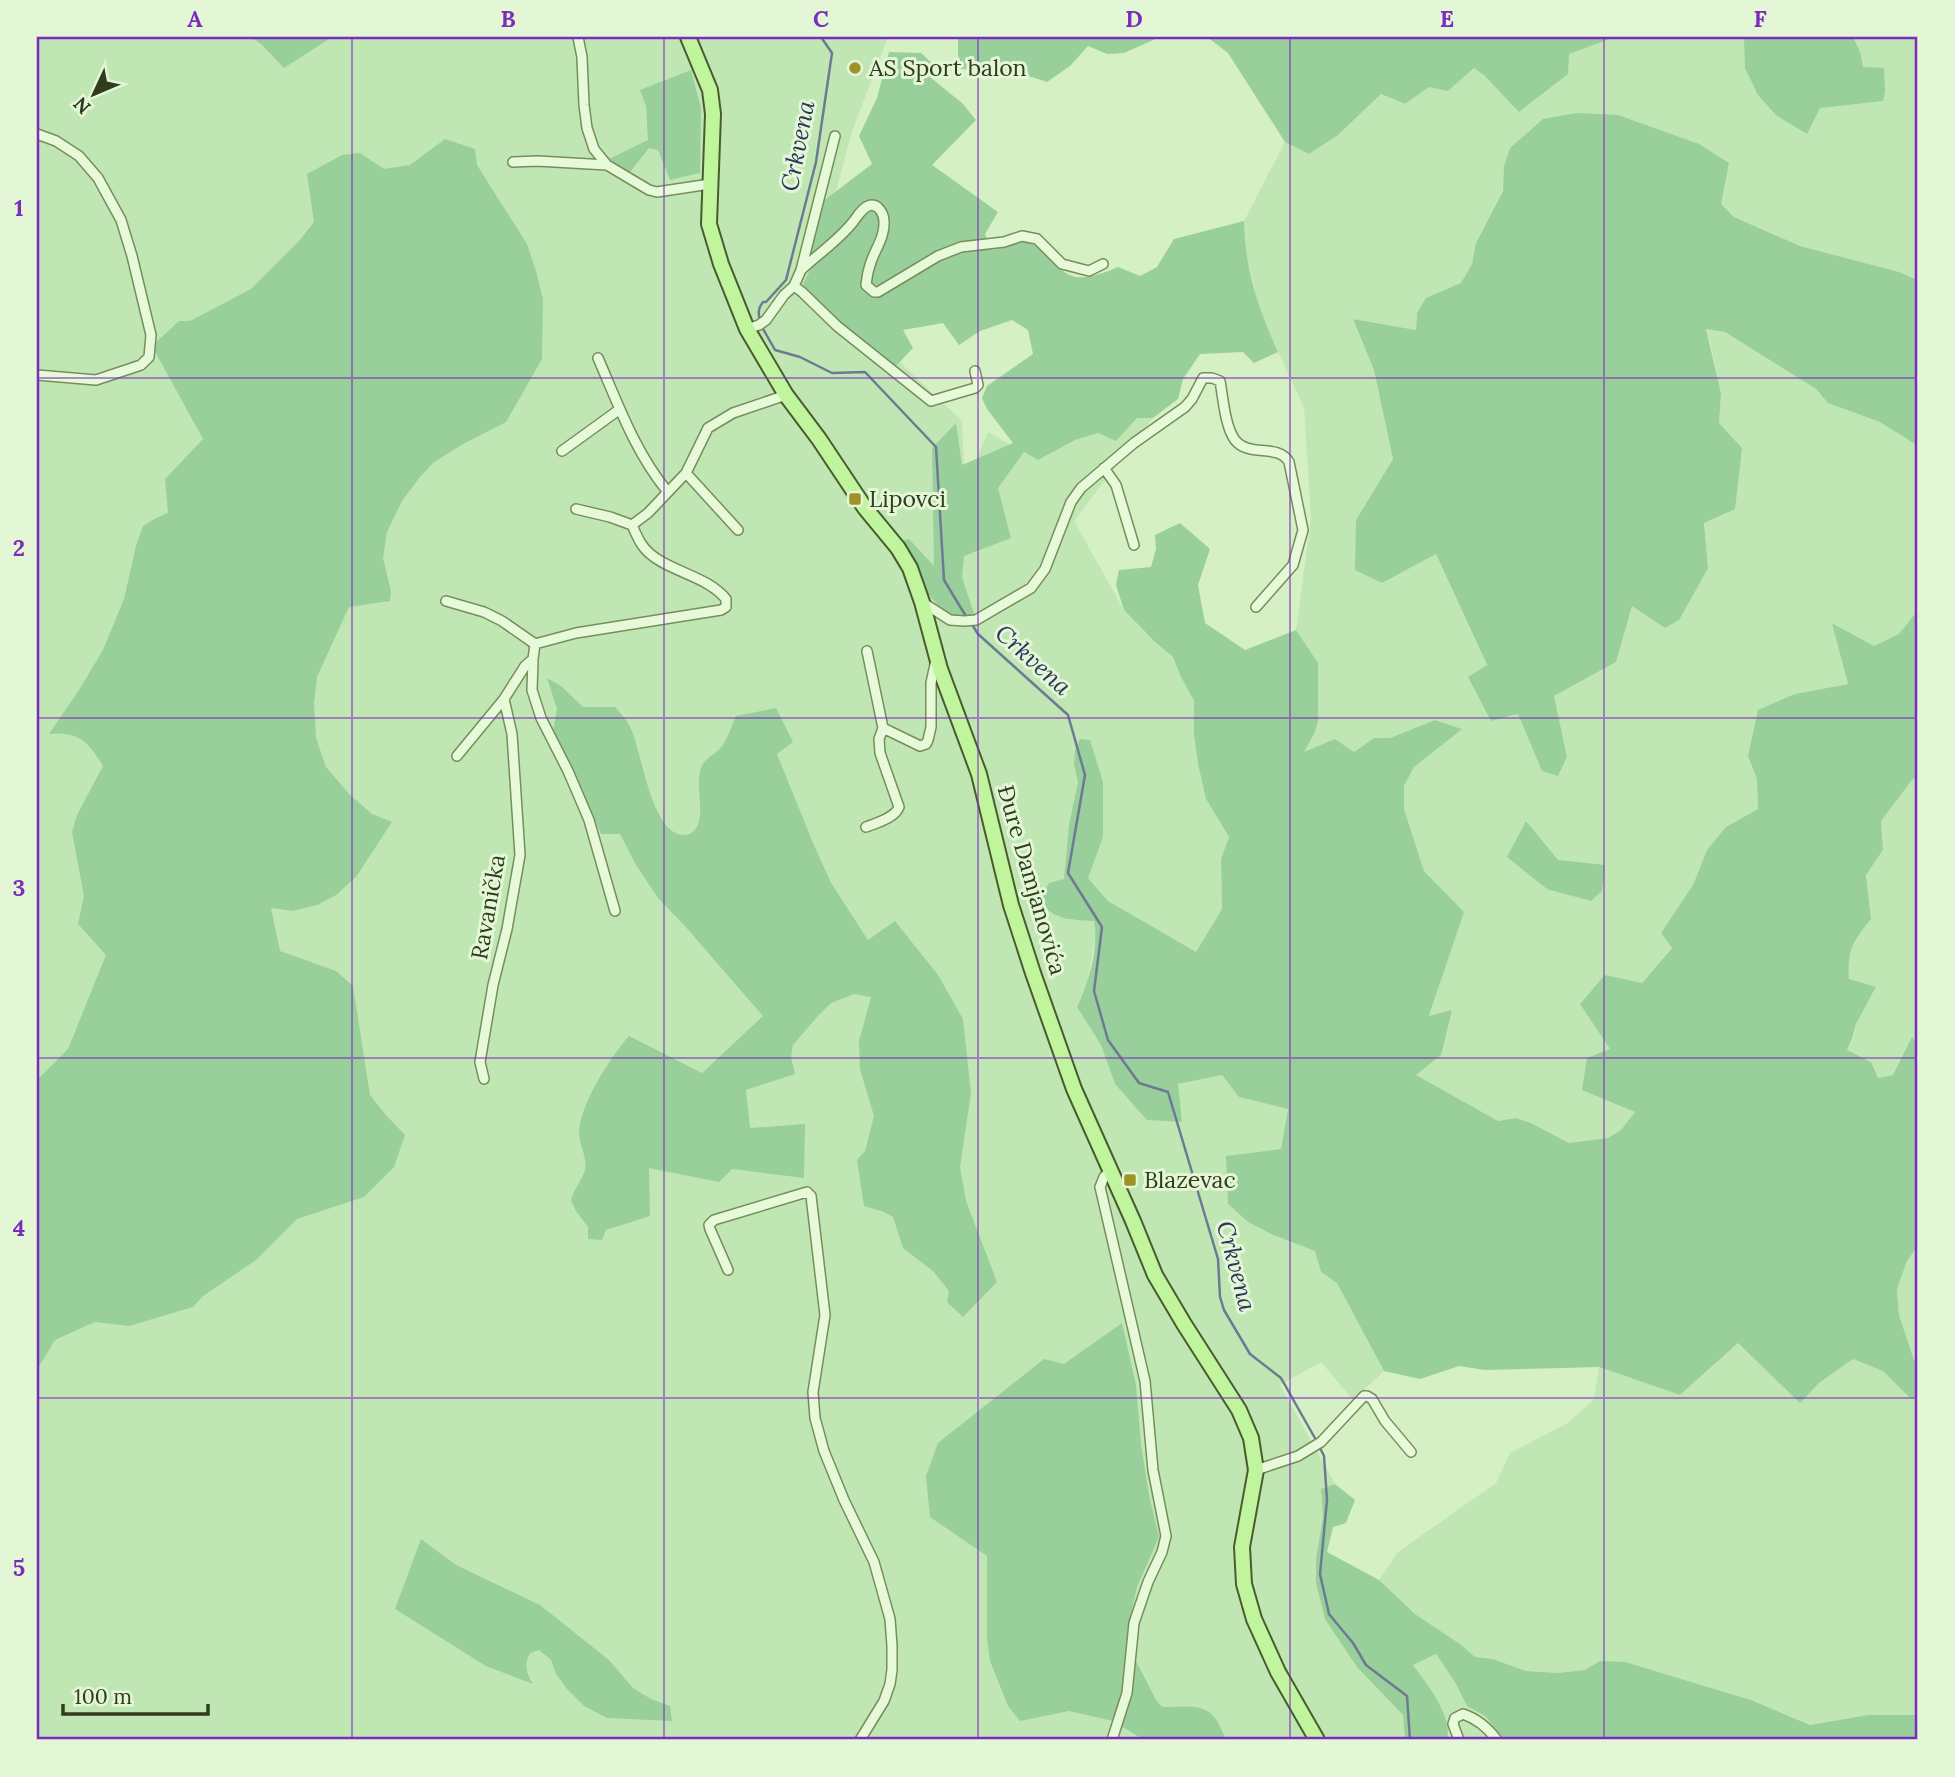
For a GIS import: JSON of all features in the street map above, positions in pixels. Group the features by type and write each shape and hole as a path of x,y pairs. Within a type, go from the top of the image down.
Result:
{"main road":[{"name":"Đure Damjanovića","path":"688,37 710,90 713,114 709,224 721,264 757,326 786,394 910,568 936,656 979,774 1011,905 1074,1089 1155,1275 1239,1410 1251,1438 1256,1470 1242,1547 1244,1584 1254,1619 1273,1662 1317,1740"}],"street":[{"path":"578,37 587,128 594,149 607,165 657,192 710,184"},
{"path":"37,134 56,141 79,156 98,178 121,220 151,335 149,357 141,365 96,380 37,375"},
{"path":"757,326 771,315 784,295 794,286 801,270 835,136"},
{"path":"513,162 607,165"},
{"path":"801,270 842,235 860,212 872,205 878,207 885,221 866,285 874,292 887,288 938,256 961,247 1004,242 1022,236 1037,239 1062,264 1089,271 1103,264"},
{"path":"794,286 837,326 931,401 975,388 978,385 975,371"},
{"path":"598,358 647,465 667,491"},
{"path":"922,602 950,620 976,620 1031,587 1045,569 1071,502 1081,488 1156,426 1185,407 1203,378 1212,378 1220,381 1225,413 1236,442 1243,447 1279,453 1289,462 1303,530 1293,565 1256,607"},
{"path":"632,525 648,513 686,472 708,428 733,413 786,394"},
{"path":"562,451 620,409"},
{"path":"1104,468 1116,485 1134,545"},
{"path":"686,472 738,530"},
{"path":"446,601 484,612 535,644 576,633 721,610 726,607 726,599 706,582 669,566 643,547 632,525 576,509"},
{"path":"535,644 532,690 541,718 569,771 589,820 615,911"},
{"path":"866,827 892,815 899,807 880,753 879,739 883,728 867,651"},
{"path":"883,728 917,745 926,744 931,727 931,683 936,656"},
{"path":"457,756 533,659"},
{"name":"Ravanička","path":"484,1079 480,1062 520,855 512,734 504,699"},
{"path":"1110,1171 1100,1187 1145,1381 1153,1470 1166,1536 1134,1623 1127,1693 1112,1740"},
{"path":"727,1270 710,1229 709,1225 714,1220 807,1192 811,1196 825,1315 813,1392 815,1418 824,1451 874,1563 890,1619 890,1684 884,1701 860,1740"},
{"path":"1256,1470 1298,1456 1317,1444 1367,1395 1411,1452"},
{"path":"1459,1740 1453,1724 1455,1718 1463,1714 1487,1727 1497,1740"}],"green space":[{"path":"37,37 888,37 851,134 813,280 962,421 965,486 988,432 1038,460 1075,440 1098,433 1116,441 1137,418 1153,418 1074,521 1124,610 1173,657 1194,701 1194,735 1206,799 1229,837 1221,859 1222,909 1196,953 1108,901 1088,878 1069,920 1094,920 1096,935 1086,990 1077,1007 1101,1045 1115,1084 1178,1084 1222,1075 1239,1097 1288,1109 1281,1149 1228,1204 1248,1222 1316,1251 1321,1272 1337,1283 1384,1371 1353,1400 1321,1362 1280,1385 1335,1484 1321,1490 1323,1517 1320,1537 1388,1697 1403,1715 1405,1740 37,1740"},
{"path":"251,37 332,37 284,68"},
{"path":"958,37 1160,37 1124,53 1107,54 1088,46 1070,66 1047,82 1013,71 961,69"},
{"path":"1207,37 1615,37 1569,54 1568,74 1519,112 1474,68 1448,91 1429,87 1405,104 1381,94 1338,135 1309,154 1285,142 1228,53"},
{"path":"1615,37 1918,37 1918,280 1899,272 1800,246 1734,217 1721,205 1728,163 1524,137 1510,148 1504,166 1503,190 1476,243 1472,264 1461,283 1417,313 1416,330 1353,319 1374,370 1393,459 1356,520 1382,583 1436,554 1487,666 1491,721 1518,714 1542,771 1558,775 1567,757 1554,696 1616,662 1632,606 1665,628 1708,568 1704,522 1742,448 1719,423 1721,393 1706,329 1725,332 1816,389 1828,403 1880,422 1918,446 1918,610 1899,635 1874,646 1833,623 1848,684 1795,694 1748,756 1757,779 1758,809 1726,827 1707,850 1693,885 1661,933 1672,947 1641,984 1605,975 1610,1049 1636,1111 1621,1130 1608,1138 1569,1143 1516,1118 1498,1121 1415,1075 1452,1011 1429,1017 1464,912 1424,871 1404,809 1404,786 1414,767 1461,729 1435,720 1390,738 1374,738 1354,752 1303,752 1318,721 1318,663 1296,630 1311,519 1304,408 1260,313 1245,250 1244,221 1285,142 1309,154 1338,135 1381,94 1405,104 1429,87 1448,91 1474,68 1485,76 1568,54"},
{"path":"1744,37 1853,37 1863,67 1884,68 1883,101 1820,108 1807,134 1777,116 1758,95 1745,68"},
{"path":"889,52 921,53 934,65 930,77 962,103 976,120 932,165 998,212 985,234 992,250 1015,243 1031,243 1061,269 1076,277 1092,276 1118,267 1140,276 1157,267 1174,239 1244,221 1247,256 1254,288 1278,352 1254,363 1243,352 1200,354 1183,379 1178,399 1153,418 1137,418 1116,441 1098,433 1075,440 1038,460 1024,452 998,488 1011,538 964,556 962,577 975,617 947,616 925,590 902,541 909,539 934,566 932,448 956,423 962,465 1013,443 987,409 982,398 987,386 1033,354 1028,330 1012,320 980,331 959,345 943,323 903,330 913,348 896,366 832,318 803,284 811,268 806,258 822,202 872,164 859,136 877,98"},
{"path":"691,70 701,108 700,173 670,180 658,150 649,148 630,172 607,160 648,140 646,106 640,90"},
{"path":"1576,113 1618,115 1699,144 1729,163 1721,204 1734,217 1800,246 1899,272 1918,280 1918,446 1880,422 1828,403 1816,389 1725,332 1706,329 1721,393 1719,423 1742,448 1735,509 1704,523 1708,568 1679,620 1665,628 1632,606 1616,662 1554,696 1567,757 1558,776 1542,771 1518,714 1491,721 1468,677 1487,665 1436,554 1382,583 1355,570 1356,520 1393,459 1374,370 1353,319 1416,330 1417,313 1426,298 1461,283 1472,264 1476,243 1503,191 1504,166 1510,148 1543,119"},
{"path":"445,139 475,149 477,165 527,244 543,299 542,359 506,422 434,462 402,501 387,532 383,558 391,591 390,601 349,607 317,677 314,704 316,738 326,767 350,795 372,814 392,822 356,877 336,895 317,905 293,911 271,908 280,951 336,971 353,986 370,1095 405,1135 394,1167 364,1197 297,1219 256,1260 203,1296 193,1307 129,1326 95,1322 55,1340 37,1370 37,1080 68,1049 106,955 78,924 84,896 72,832 77,815 103,766 93,750 82,740 68,734 49,734 103,650 124,599 143,526 168,513 165,479 203,439 152,346 179,321 190,321 251,289 299,241 314,222 307,174 342,155 360,153 384,169 410,165"},
{"path":"1180,523 1210,549 1198,585 1205,623 1245,650 1296,630 1318,663 1318,721 1304,752 1335,739 1354,752 1374,738 1390,738 1435,720 1462,729 1414,767 1404,786 1404,809 1424,871 1464,912 1429,1016 1452,1010 1441,1055 1416,1075 1498,1121 1516,1118 1569,1143 1608,1138 1621,1130 1635,1112 1582,1090 1587,1058 1610,1049 1580,1004 1605,975 1642,983 1672,948 1661,933 1693,885 1707,850 1726,827 1758,809 1757,779 1748,756 1758,710 1795,694 1848,684 1832,623 1874,646 1899,634 1918,610 1918,777 1912,780 1881,821 1883,850 1866,875 1871,919 1852,946 1849,979 1876,987 1856,1024 1847,1050 1871,1062 1878,1078 1893,1075 1912,1037 1918,1044 1918,1246 1907,1261 1897,1289 1899,1315 1918,1372 1918,1396 1910,1398 1883,1371 1853,1359 1819,1383 1800,1403 1738,1343 1680,1395 1599,1367 1485,1370 1459,1366 1420,1379 1384,1371 1337,1283 1321,1272 1315,1251 1248,1222 1228,1204 1226,1156 1281,1149 1288,1109 1239,1097 1222,1075 1178,1084 1182,1122 1147,1120 1115,1084 1101,1045 1077,1007 1092,965 1094,921 1064,918 1038,903 1049,883 1064,879 1069,825 1078,782 1074,765 1075,750 1080,739 1090,740 1103,782 1103,837 1088,878 1108,901 1196,952 1222,909 1221,859 1229,837 1206,799 1194,735 1194,701 1173,657 1124,610 1116,585 1119,570 1151,567 1156,549 1155,535"},
{"path":"547,678 561,686 583,707 615,707 620,712 631,729 649,791 663,822 673,831 684,835 690,834 697,827 699,820 701,768 723,745 736,716 776,708 793,742 777,754 831,883 868,940 895,921 938,975 963,1019 971,1093 960,1167 966,1201 997,1282 963,1317 947,1302 949,1291 933,1271 903,1248 893,1217 864,1206 857,1160 865,1151 874,1116 860,1069 859,1041 871,997 854,994 831,1003 793,1045 791,1057 795,1074 746,1090 750,1128 805,1124 804,1178 732,1169 719,1182 649,1168 650,1216 606,1230 602,1240 588,1239 588,1227 571,1200 586,1166 579,1137 581,1120 591,1094 621,1045 629,1036 702,1073 763,1016 658,898 620,834 601,834 570,762 553,731 557,709"},
{"path":"1918,777 1918,1044 1912,1038 1893,1075 1877,1078 1847,1050 1856,1024 1876,988 1849,980 1848,962 1855,938 1871,919 1866,875 1883,850 1881,821 1912,780"},
{"path":"1526,821 1558,860 1605,865 1602,891 1591,901 1547,889 1507,857"},
{"path":"1918,1246 1918,1372 1899,1315 1897,1289 1907,1261"},
{"path":"1122,1323 1136,1385 1141,1444 1159,1537 1137,1587 1127,1633 1136,1661 1162,1707 1186,1706 1203,1709 1215,1719 1226,1740 1144,1740 1113,1721 1069,1711 1020,1721 1008,1706 990,1661 987,1639 987,1556 930,1517 926,1476 938,1443 1044,1359 1064,1364"},
{"path":"1738,1343 1800,1402 1819,1383 1853,1359 1883,1371 1910,1398 1918,1396 1918,1715 1868,1715 1810,1725 1751,1700 1647,1669 1600,1661 1585,1670 1558,1673 1526,1671 1494,1659 1475,1657 1415,1614 1379,1580 1398,1552 1496,1483 1510,1453 1568,1423 1594,1399 1599,1367 1680,1395"},
{"path":"1335,1484 1355,1500 1346,1523 1333,1527 1327,1552 1379,1580 1415,1614 1475,1657 1493,1659 1526,1671 1558,1673 1585,1670 1600,1661 1625,1662 1751,1700 1810,1725 1868,1715 1918,1715 1918,1740 1505,1740 1485,1716 1467,1706 1436,1654 1413,1665 1443,1711 1448,1731 1447,1740 1405,1740 1403,1715 1357,1667 1325,1619 1316,1583 1316,1559 1323,1517 1321,1489"},
{"path":"421,1539 456,1565 540,1605 609,1660 633,1688 670,1706 672,1721 607,1718 584,1706 567,1689 556,1674 551,1660 539,1650 530,1653 526,1665 533,1684 486,1666 395,1609"},
{"path":"1436,1654 1467,1706 1485,1716 1505,1740 1447,1740 1449,1734 1413,1664"}],"waterway":[{"name":"Crkvena","path":"760,320 761,304 786,280 816,162 832,53 821,37"},
{"name":"Crkvena","path":"762,327 775,350 800,357 832,373 865,372 936,447 944,580 967,618"},
{"name":"Crkvena","path":"971,623 978,634 1068,715 1085,775 1068,873 1102,927 1094,991 1108,1040 1139,1083 1168,1092 1218,1259 1220,1297 1224,1310 1250,1354 1281,1378 1316,1440"},
{"name":"Crkvena","path":"1319,1446 1324,1456 1327,1500 1320,1574 1329,1614 1353,1643 1366,1665 1407,1696 1410,1740"}],"place":[{"name":"AS Sport balon","path":"855,68"},
{"name":"Lipovci","path":"855,499"},
{"name":"Blazevac","path":"1130,1180"}]}
